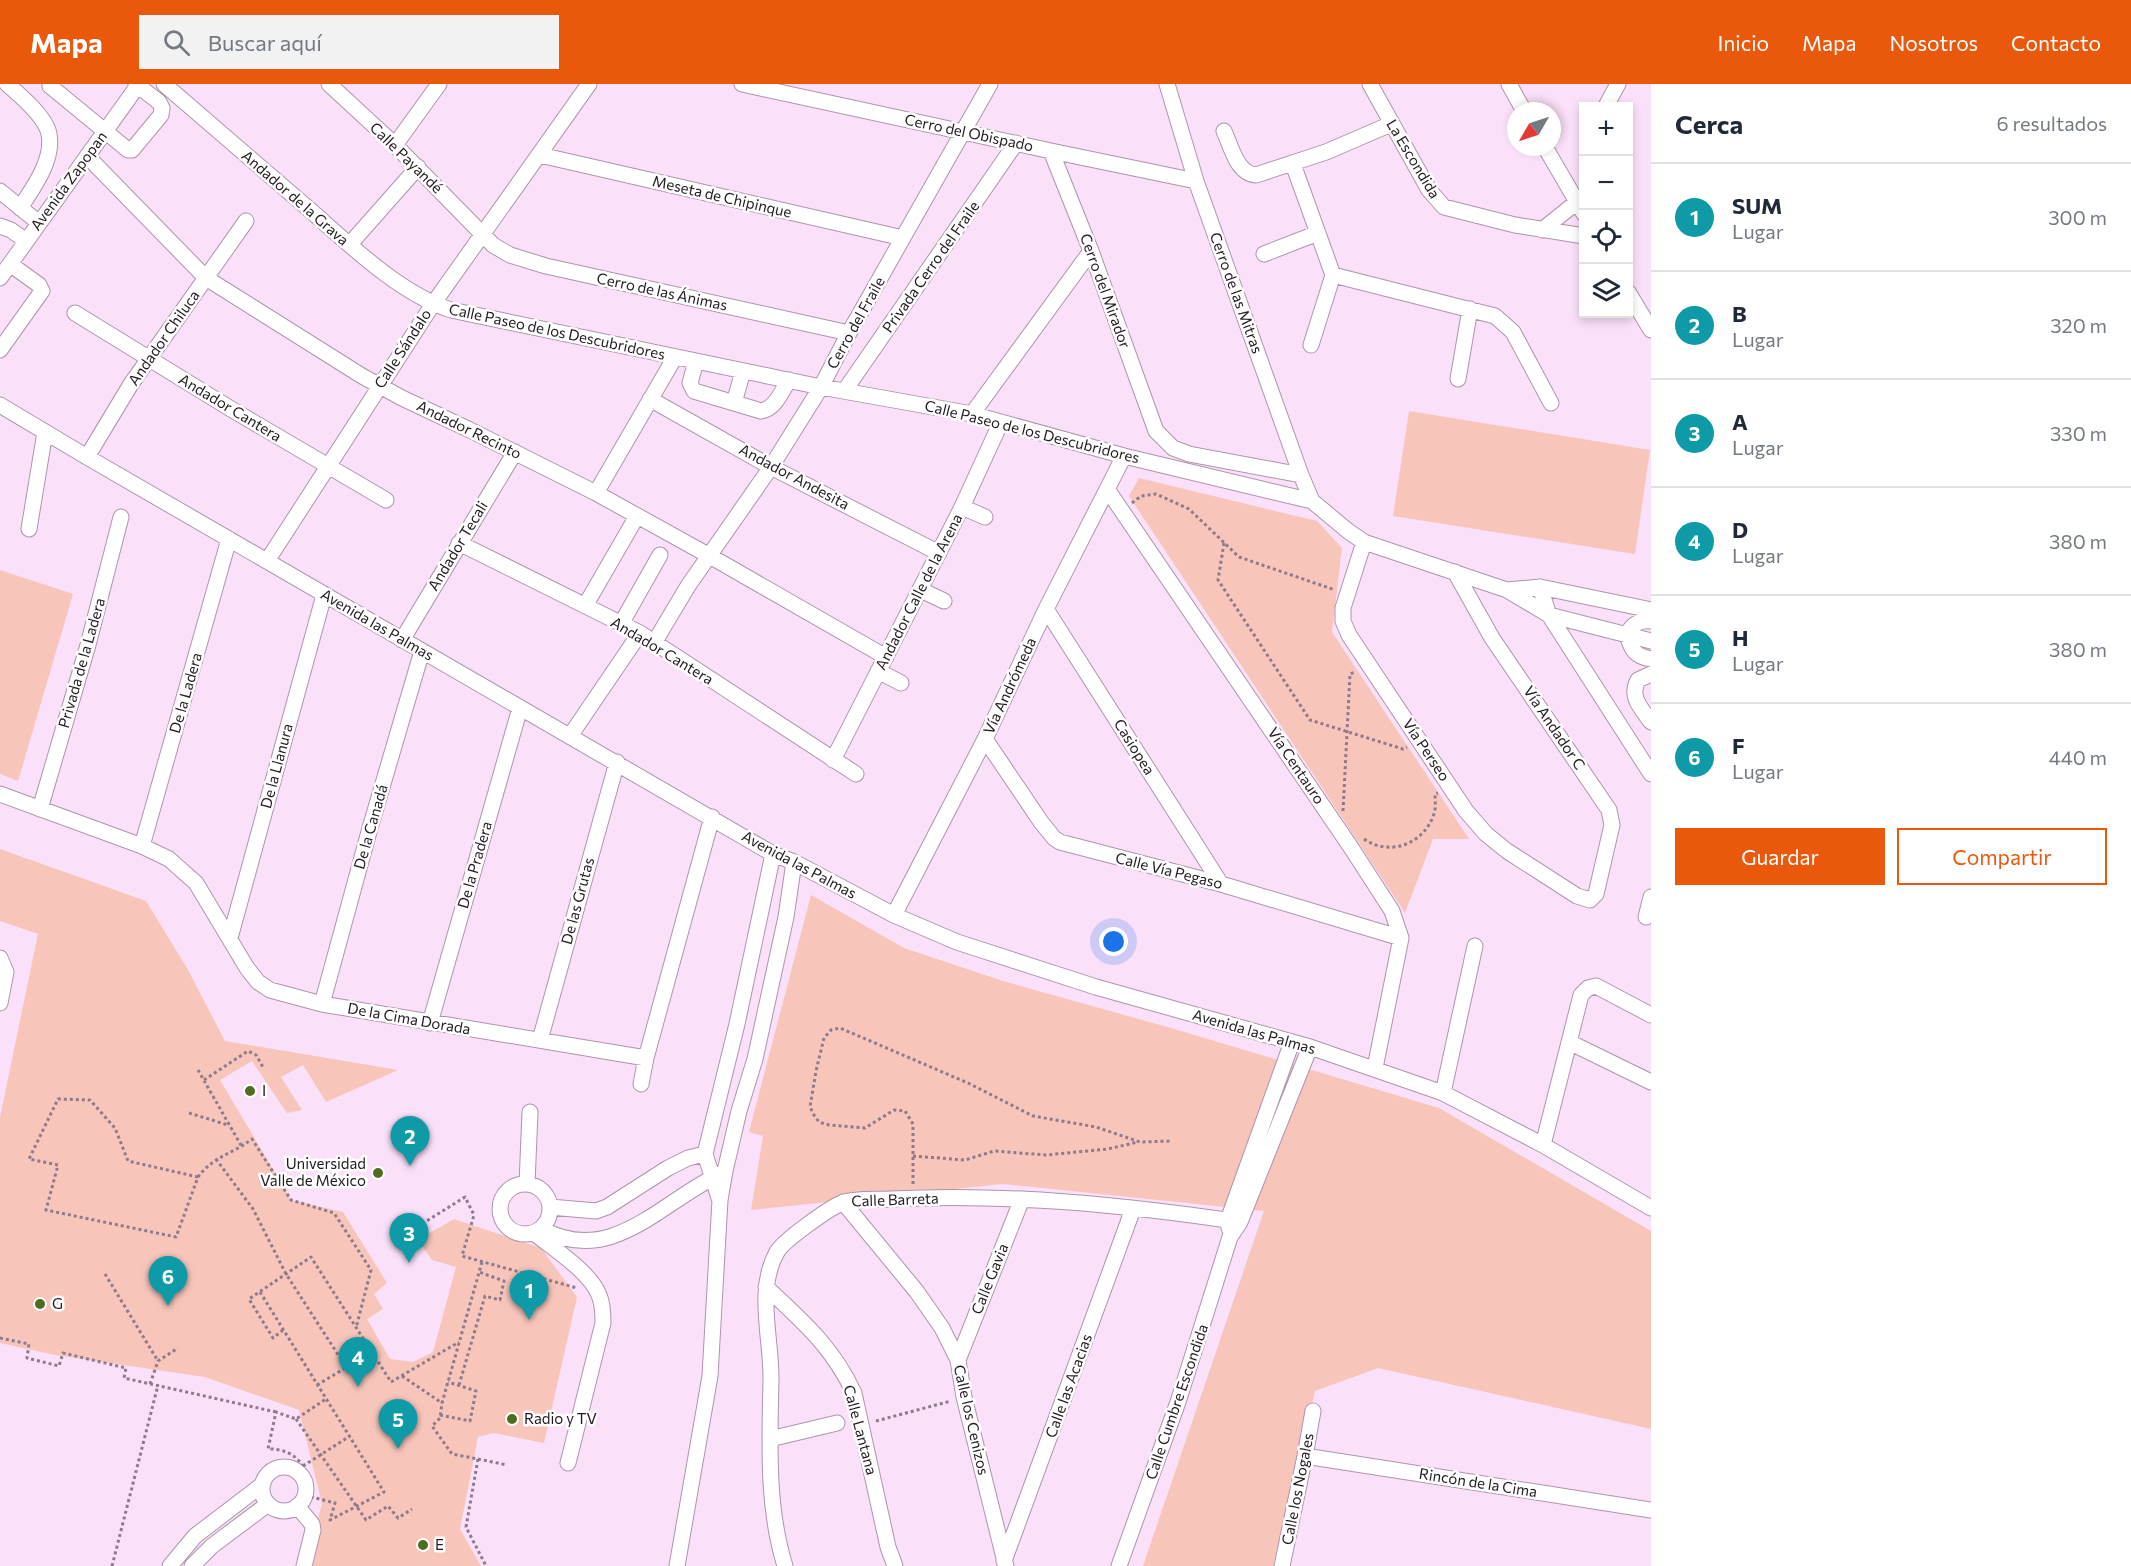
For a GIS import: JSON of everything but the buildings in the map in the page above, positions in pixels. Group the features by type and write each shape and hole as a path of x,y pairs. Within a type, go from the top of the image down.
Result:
{"street":[{"path":"7,84 32,106 49,134 48,154 38,180 21,208"},
{"path":"50,86 128,150 132,150 161,115 161,105 137,84"},
{"name":"Avenida Zapopan","path":"0,278 137,84"},
{"name":"Andador de la Grava","path":"164,84 350,244 400,284 433,304"},
{"name":"Calle Payandé","path":"328,84 418,167 482,234"},
{"path":"395,145 440,84"},
{"name":"Calle Sándalo","path":"267,561 433,304 589,84"},
{"name":"Cerro del Obispado","path":"742,84 1196,181"},
{"name":"Cerro del Fraile","path":"654,643 708,555 771,466 821,387 849,333 990,84"},
{"name":"Cerro de las Mitras","path":"1167,84 1196,181 1312,501"},
{"name":"La Escondida","path":"1370,84 1429,190 1444,207 1542,230 1579,235"},
{"path":"1509,84 1519,102"},
{"path":"1608,102 1618,84"},
{"path":"1224,131 1240,165 1248,173 1256,175 1357,141 1391,124"},
{"name":"Privada Cerro del Fraile","path":"845,390 1016,143"},
{"name":"Cerro del Mirador","path":"1051,151 1091,251 1156,431 1173,448 1189,454 1301,475"},
{"name":"Meseta de Chipinque","path":"540,155 903,238"},
{"name":"Andador Recinto","path":"87,156 207,278 379,387 596,493 886,657"},
{"path":"1550,156 1579,206"},
{"path":"1293,164 1334,275 1311,345"},
{"path":"350,244 418,167"},
{"path":"0,191 39,223"},
{"path":"1542,230 1579,209"},
{"name":"Andador Chiluca","path":"87,457 131,384 246,221"},
{"path":"0,226 11,230 26,241"},
{"path":"1264,254 1318,233"},
{"name":"Cerro de las Ánimas","path":"482,234 493,245 510,255 528,261 849,333"},
{"path":"972,414 1091,251"},
{"path":"0,350 42,291 39,285 10,264"},
{"path":"1334,275 1488,313 1507,325 1551,403"},
{"path":"1633,299 1651,330"},
{"name":"Calle Paseo de los Descubridores","path":"433,304 451,310 821,387 972,414 1124,456 1312,501 1347,531 1364,542 1508,590 1549,615 1651,640"},
{"path":"1458,379 1470,309"},
{"name":"Andador Cantera","path":"75,313 149,360 386,500"},
{"path":"596,493 675,357"},
{"path":"696,361 690,383 694,391 761,411 769,409 775,403 789,380"},
{"path":"734,403 743,371"},
{"name":"Andador Andesita","path":"650,399 771,466 939,553"},
{"name":"Avenida las Palmas","path":"0,405 773,854 794,862 894,915 957,942 1096,987 1310,1047 1443,1093 1543,1145 1651,1208"},
{"name":"Andador Calle de la Arena","path":"833,760 921,590 1001,422"},
{"path":"29,529 45,432"},
{"name":"Andador Tecali","path":"402,639 515,452"},
{"name":"Vía Andrómeda","path":"894,915 985,739 1046,609 1124,456"},
{"name":"Vía Centauro","path":"1107,489 1350,846 1392,911 1401,938"},
{"path":"962,507 985,517"},
{"path":"585,606 637,516"},
{"name":"Privada de la Ladera","path":"40,809 88,645 121,517"},
{"name":"De la Ladera","path":"142,846 229,539"},
{"name":"Vía Perseo","path":"1364,542 1343,615 1345,628 1368,664 1466,811 1486,834 1507,851 1577,896 1589,900 1596,894"},
{"name":"Andador Cantera","path":"459,543 639,633 856,774"},
{"path":"621,624 660,555"},
{"name":"Vía Andador C","path":"1455,572 1492,638 1609,810 1612,825 1596,894"},
{"path":"1540,587 1549,615 1651,774"},
{"name":"Calle Paseo de los Descubridores","path":"1508,590 1540,587 1651,610"},
{"path":"921,590 944,601"},
{"name":"De la Llanura","path":"230,938 324,595"},
{"name":"Casiopea","path":"1046,609 1221,884"},
{"path":"1651,621 1636,622 1627,635 1637,655 1651,659"},
{"path":"570,736 639,633"},
{"name":"De la Canadá","path":"322,1004 422,651"},
{"path":"878,671 901,683"},
{"path":"1651,674 1638,680 1634,693 1638,704 1651,722"},
{"name":"De la Pradera","path":"430,1023 520,708"},
{"name":"Calle Vía Pegaso","path":"985,739 1041,822 1060,842 1221,884 1401,938"},
{"name":"De las Grutas","path":"540,1040 617,762"},
{"name":"De la Cima Dorada","path":"0,794 142,846 169,859 195,883 247,968 258,982 270,990 322,1004 646,1058"},
{"path":"641,1084 646,1058 712,817"},
{"path":"719,1174 705,1154 757,935 773,854"},
{"path":"677,1566 710,1376 720,1200 719,1174 755,1059 786,917 794,862"},
{"path":"1646,917 1651,897"},
{"path":"1375,1068 1401,938"},
{"path":"1443,1093 1475,946"},
{"path":"0,958 6,972 0,1003"},
{"path":"1543,1145 1581,995 1592,986 1596,986 1651,1015"},
{"name":"Calle Cumbre Escondida","path":"1119,1566 1178,1402 1292,1042"},
{"path":"1569,1042 1651,1082"},
{"name":"Calle Cumbre Escondida","path":"1234,1221 1310,1047"},
{"path":"717,1105 740,1111"},
{"path":"527,1184 530,1112"},
{"path":"550,1207 596,1211 607,1207 668,1168 688,1158 705,1154"},
{"path":"538,1231 567,1240 585,1242 608,1239 635,1226 719,1174"},
{"path":"527,1184 543,1191 550,1207 547,1223 538,1231 526,1235 510,1231 500,1217 499,1209 501,1201 511,1188 527,1184"},
{"name":"Calle Barreta","path":"785,1566 771,1496 771,1368 766,1287 768,1269 779,1249 807,1226 843,1202 913,1198 1022,1199 1234,1221"},
{"name":"Calle Gavia","path":"958,1360 1022,1199"},
{"name":"Calle los Cenizos","path":"843,1202 917,1292 942,1328 958,1360 964,1397 1005,1564"},
{"name":"Calle las Acacias","path":"1005,1564 1133,1209"},
{"path":"538,1231 578,1268 599,1293 602,1305 603,1323 568,1463"},
{"name":"Calle Lantana","path":"766,1287 826,1346 854,1393 888,1547 895,1566"},
{"name":"Calle los Nogales","path":"1282,1566 1313,1411"},
{"path":"770,1439 837,1423"},
{"name":"Rincón de la Cima","path":"1305,1456 1651,1510"},
{"path":"283,1467 297,1471 306,1483 305,1497 297,1506 288,1511 281,1511 268,1504 262,1491 263,1484 270,1472 276,1469 283,1467"},
{"path":"170,1566 195,1536 263,1484"},
{"path":"192,1566 212,1546 268,1504"},
{"path":"297,1506 312,1524 312,1537 304,1566"}],"path":[{"path":"1121,510 1141,496 1156,494 1188,509 1239,557 1348,594"},
{"path":"1224,543 1218,580 1310,720 1403,749 1418,738"},
{"path":"1332,819 1345,811 1350,674 1368,664"},
{"path":"1350,846 1362,838 1374,846 1387,849 1412,841 1430,823 1435,812 1436,794 1449,786"},
{"path":"913,1198 913,1124 905,1111 894,1110 865,1128 819,1122 810,1107 824,1038 831,1030 840,1028 968,1083 1033,1116 1096,1127 1140,1142"},
{"path":"204,1080 248,1051 256,1055 263,1067"},
{"path":"198,1070 242,1147"},
{"path":"198,1177 128,1161 115,1128 90,1100 58,1099 29,1159 58,1165 46,1210 176,1237 198,1177 212,1161 242,1147 252,1139 291,1200 334,1213 371,1270 356,1328"},
{"path":"189,1113 229,1125"},
{"path":"913,1156 965,1160 994,1151 1046,1155 1108,1149 1140,1142 1172,1141"},
{"path":"216,1159 253,1209 286,1274 346,1367"},
{"path":"417,1227 465,1197 474,1215 462,1256 599,1293"},
{"path":"283,1330 273,1338 249,1299 311,1257 391,1382 459,1342"},
{"path":"482,1262 440,1418 432,1425 452,1454 507,1465"},
{"path":"459,1386 485,1296 500,1300 504,1281 479,1272"},
{"path":"105,1274 158,1361"},
{"path":"260,1292 384,1492 330,1520 335,1503 308,1496 310,1479 300,1461 282,1450 268,1449 276,1412"},
{"path":"0,1338 29,1344 27,1358 59,1366 63,1353 126,1368 124,1378 276,1412 296,1419 366,1520 388,1506 398,1518 412,1509"},
{"path":"150,1384 158,1361 178,1348"},
{"path":"317,1385 372,1352"},
{"path":"402,1376 442,1404"},
{"path":"440,1415 470,1421 476,1391 448,1382"},
{"path":"112,1566 158,1385"},
{"path":"862,1425 964,1397"},
{"path":"296,1419 326,1399"},
{"path":"303,1466 350,1436"},
{"path":"478,1459 466,1527 486,1566"}],"shaded area":[{"path":"1409,411 1650,450 1635,554 1393,516"},
{"path":"1139,478 1317,521 1342,548 1332,632 1469,839 1433,839 1405,913 1129,496"},
{"path":"0,570 73,594 18,781 0,774"},
{"path":"0,849 146,901 187,968 225,1041 398,1070 326,1102 303,1065 281,1077 302,1110 287,1113 252,1061 220,1080 291,1200 343,1212 387,1283 374,1294 383,1309 367,1319 390,1359 413,1362 433,1352 456,1267 432,1260 418,1240 454,1219 541,1248 577,1297 544,1443 494,1433 478,1437 460,1529 481,1566 305,1566 322,1504 299,1410 205,1377 55,1355 0,1343 0,1117 38,934 0,921"},
{"path":"811,895 904,948 1003,981 1171,1028 1439,1108 1651,1231 1651,1429 1378,1368 1315,1391 1273,1566 1143,1566 1264,1211 1003,1184 751,1210 763,1136 749,1132"}],"place":[{"name":"I","path":"250,1091"},
{"name":"B","path":"410,1166"},
{"name":"Universidad Valle de México","path":"378,1173"},
{"name":"A","path":"409,1263"},
{"name":"G","path":"40,1304"},
{"name":"F","path":"168,1306"},
{"name":"SUM","path":"529,1320"},
{"name":"D","path":"358,1387"},
{"name":"Radio y TV","path":"512,1419"},
{"name":"H","path":"398,1449"},
{"name":"E","path":"423,1545"}]}
